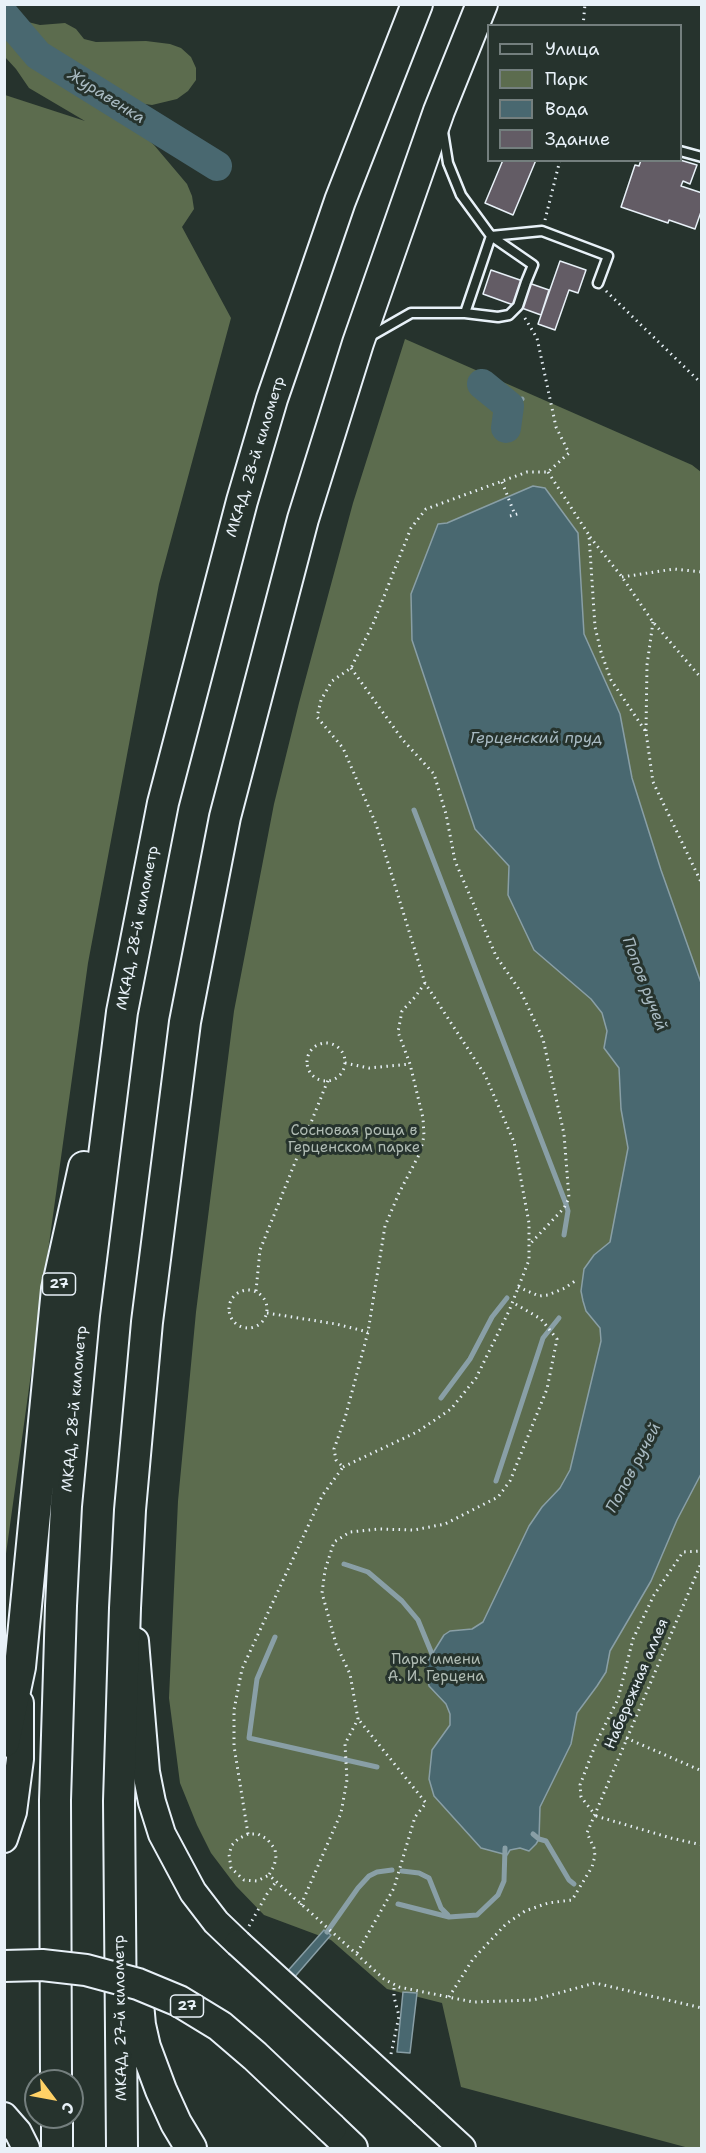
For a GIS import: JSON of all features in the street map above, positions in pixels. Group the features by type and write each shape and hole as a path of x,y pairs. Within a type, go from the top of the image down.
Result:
{"highway":[{"name":"МКАД, 28-й километр","path":"56,2069 55,1790 59,1638 66,1506 74,1405 120,1024 163,803 242,501 272,399 340,201 417,4"},
{"path":"191,2148 176,2123 161,2090 145,2047 140,2025 119,1801 123,1641 138,1411 185,1022 225,817 303,519 358,343 439,111 483,4"},
{"name":"27","path":"4,1742 20,1667 57,1289 141,908"},
{"name":"МКАД, 27-й километр","path":"119,1801 122,2148"},
{"name":"27","path":"4,1966 42,1965 86,1970 138,1984 179,2001 220,2026 342,2138"},
{"path":"57,2129 57,2148"}],"main road":[{"path":"130,1510 134,1630 146,1772 162,1834 193,1892 216,1922 243,1935 462,2148"},
{"path":"4,1839 13,1812 20,1759 20,1667"},
{"path":"4,2116 18,2132 26,2148"}],"lane":[{"path":"358,343 411,313 465,313 498,317 509,315 518,306 533,265 491,236 461,195 448,163 439,111"},
{"path":"682,151 702,156"},
{"path":"491,236 542,231 608,256 598,283"},
{"path":"465,313 491,236"}],"path":[{"path":"583,24 585,4"},
{"path":"542,231 559,162"},
{"path":"598,283 702,384"},
{"path":"248,1834 234,1746 234,1710 242,1669 308,1524 322,1496 343,1467 417,1432 451,1409 476,1378 529,1260 529,1222 514,1142 485,1076 425,983 376,824 344,748 317,717 321,700 332,681 351,668 373,624 411,528 426,509 527,472 548,472 569,453 556,428 537,338 518,306"},
{"path":"548,472 589,536 622,577 653,622 702,679"},
{"path":"502,482 515,515"},
{"path":"510,516 521,513"},
{"path":"589,536 595,627 601,652 611,680 646,732"},
{"path":"622,577 674,570 702,572"},
{"path":"653,622 646,675 646,732 653,782 702,884"},
{"path":"351,668 402,739 434,774 446,814 454,861 496,956 521,992 543,1039 564,1134 569,1198 564,1208 529,1245"},
{"path":"343,1467 336,1460 334,1449 345,1418 368,1332 385,1226 420,1153 424,1136 423,1118 410,1064 398,1032 402,1011 416,998 425,983"},
{"path":"318,1044 333,1044 340,1048 345,1063 342,1072 337,1077 328,1080 316,1077 310,1072 308,1056 318,1044"},
{"path":"345,1063 369,1068 410,1064"},
{"path":"256,1291 260,1250 328,1080"},
{"path":"518,1287 539,1296 565,1288 575,1281"},
{"path":"248,1289 256,1291 265,1300 267,1313 258,1326 243,1328 230,1318 229,1302 240,1291 248,1289"},
{"path":"357,1953 394,1887 415,1817 426,1803 358,1719 350,1674 336,1644 322,1593 325,1570 334,1542 350,1532 379,1529 414,1530 445,1524 498,1497 510,1481 547,1389 557,1339 541,1319 512,1302"},
{"path":"267,1313 336,1324 368,1332"},
{"path":"702,1551 683,1552 654,1595 633,1639 618,1699 596,1743 580,1785 581,1797 596,1816 702,1845"},
{"name":"Набережная аллея","path":"449,1997 473,1959 506,1924 525,1911 548,1902 572,1900 592,1867 595,1856 594,1848 587,1833 702,1561"},
{"path":"301,1905 341,1813 347,1779 345,1744 358,1719"},
{"path":"626,1738 702,1771"},
{"path":"248,1834 258,1834 267,1839 274,1849 276,1858 268,1875 257,1881 244,1880 231,1869 229,1854 232,1845 248,1834"},
{"path":"268,1875 384,1979 403,1989 473,2002 533,2000 595,1983 702,2008"},
{"path":"243,1935 267,1893 276,1882"}],"green space":[{"path":"5,4 16,16 28,22 40,25 65,23 76,29 84,39 96,42 146,41 170,44 181,48 191,57 196,68 196,80 188,91 177,99 152,105 138,103 126,100 103,86 92,83 83,93 126,119 154,145 187,184 194,209 182,227 231,318 159,584 88,963 5,1561 5,95 85,121 29,88 5,57"},
{"name":"Парк имени А. И. Герцена","path":"405,339 692,465 701,472 701,2148 689,2148 461,2087 442,2003 387,1989 331,1940 264,1915 236,1886 211,1853 180,1783 169,1698 178,1501 196,1312 234,1011 274,804 299,703 353,503"}],"water":[{"name":"Герценский пруд","path":"533,486 545,488 578,533 584,634 620,714 632,778 661,870 701,983 702,1472 677,1520 651,1581 610,1651 606,1672 577,1713 571,1744 540,1807 539,1839 529,1851 520,1848 510,1850 507,1855 481,1848 434,1796 429,1779 432,1750 450,1725 450,1714 446,1704 429,1686 426,1664 444,1635 450,1631 472,1629 483,1622 529,1526 542,1507 560,1488 570,1470 601,1341 600,1328 586,1311 583,1301 581,1291 584,1269 594,1255 610,1242 628,1148 621,1109 619,1068 604,1048 607,1031 602,1013 591,999 534,950 508,895 509,866 475,829 412,640 411,594 438,524 447,523"},
{"path":"324,1930 331,1935 292,1980 285,1974"},
{"path":"403,1992 417,1993 410,2053 397,2052"}],"building":[{"path":"682,161 697,165 690,184 683,181 681,186 702,193 702,209 695,229 669,220 668,223 621,207 635,165 639,166 640,162"},
{"path":"502,162 535,162 513,215 485,203"},
{"path":"560,261 586,270 578,293 569,290 555,330 538,324"},
{"path":"491,270 549,290 541,315 483,294"}],"waterway":[{"name":"Журавенка","path":"4,15 38,55 217,166"},
{"name":"Журавенка","path":"482,384 509,406 506,428"},
{"path":"509,406 522,399"},
{"path":"414,810 566,1204 568,1211 564,1235"},
{"path":"441,1398 470,1359 492,1317 507,1298"},
{"path":"496,1481 543,1338 559,1318"},
{"path":"344,1564 368,1572 402,1601 418,1620 432,1654"},
{"path":"275,1637 257,1679 249,1738 377,1767"},
{"path":"533,1834 546,1841 569,1880 574,1884"},
{"name":"Попов ручей","path":"398,1904 449,1917 477,1915 498,1895 504,1881 505,1848"},
{"path":"327,1932 369,1876 377,1872 392,1870"},
{"path":"402,1871 419,1873 429,1878 441,1908 448,1915"}],"park label":[{"name":"Сосновая роща в Герценском парке","path":"354,1140"}]}
